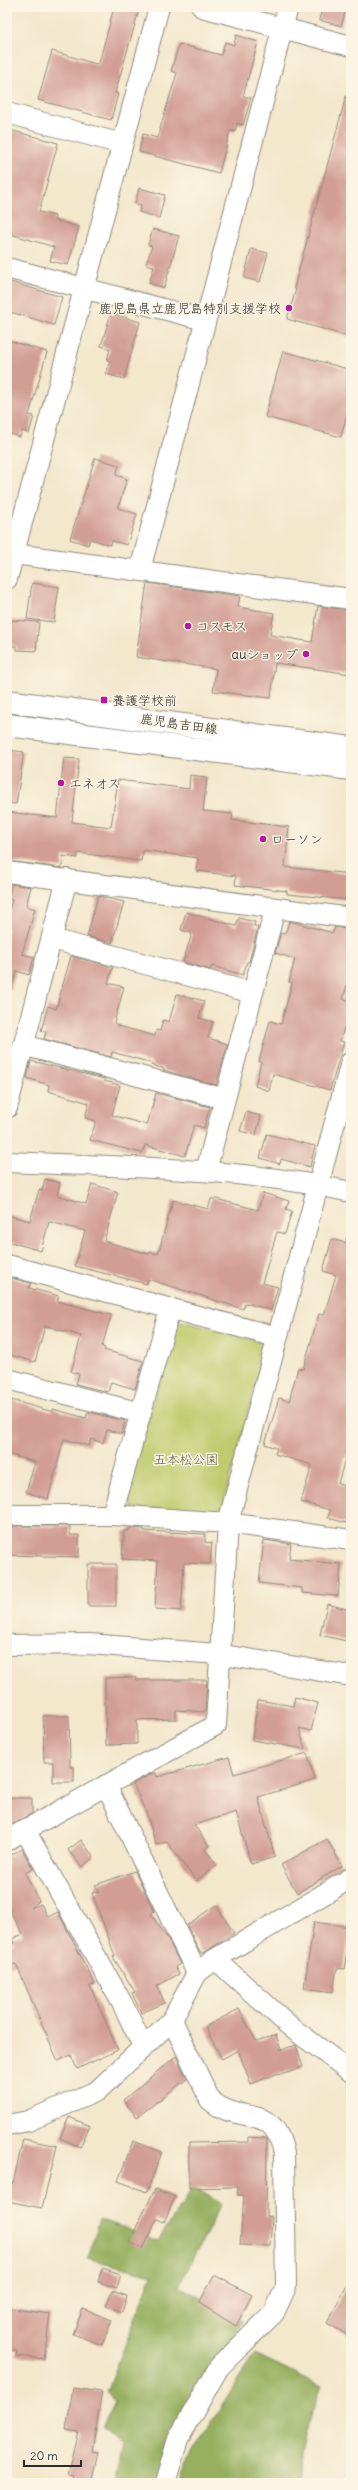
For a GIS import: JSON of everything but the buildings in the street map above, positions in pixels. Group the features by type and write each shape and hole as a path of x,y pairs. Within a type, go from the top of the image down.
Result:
{"main road":[{"name":"鹿児島吉田線","path":"7,701 351,748"},
{"name":"鹿児島吉田線","path":"7,725 351,769"}],"street":[{"path":"7,579 159,7"},
{"path":"202,7 351,46"},
{"path":"140,570 288,7"},
{"path":"7,113 122,144"},
{"path":"7,268 205,320"},
{"path":"14,554 351,599"},
{"path":"7,872 351,918"},
{"path":"7,1108 67,879"},
{"path":"206,1171 275,909"},
{"path":"52,939 253,993"},
{"path":"23,1045 225,1099"},
{"path":"7,1840 216,1725 218,1654 228,1523 351,1062"},
{"path":"7,1162 206,1171 319,1185 351,1192"},
{"path":"7,1265 277,1337"},
{"path":"112,1515 170,1309"},
{"path":"7,1379 141,1413"},
{"path":"7,1515 112,1515 228,1523 351,1540"},
{"path":"7,1645 89,1644 218,1654 351,1676"},
{"path":"106,1785 197,1973"},
{"path":"25,1830 122,2003 143,2046"},
{"path":"7,2125 28,2121 97,2091 172,2020 197,1973 215,1959 351,1878"},
{"path":"215,1959 292,2028 351,2072"},
{"path":"165,2483 178,2439 219,2367 274,2313 286,2287 284,2154 281,2138 272,2124 251,2114 235,2114 221,2110 210,2100 172,2020"}],"green space":[{"name":"五本松公園","path":"181,1321 262,1342 265,1349 222,1508 212,1512 132,1508 127,1497 174,1325"},
{"path":"193,2187 222,2204 179,2286 242,2321 174,2437 160,2483 114,2483 122,2443 102,2428 115,2401 107,2392 152,2275 87,2258 100,2219 158,2241"},
{"path":"255,2354 322,2386 301,2446 299,2471 301,2483 180,2483 193,2451"}],"place":[{"name":"鹿児島県立鹿児島特別支援学校","path":"289,308"},
{"name":"コスモス","path":"188,626"},
{"name":"auショップ","path":"306,654"},
{"name":"養護学校前","path":"104,700"},
{"name":"エネオス","path":"61,783"},
{"name":"ローソン","path":"263,839"}]}
